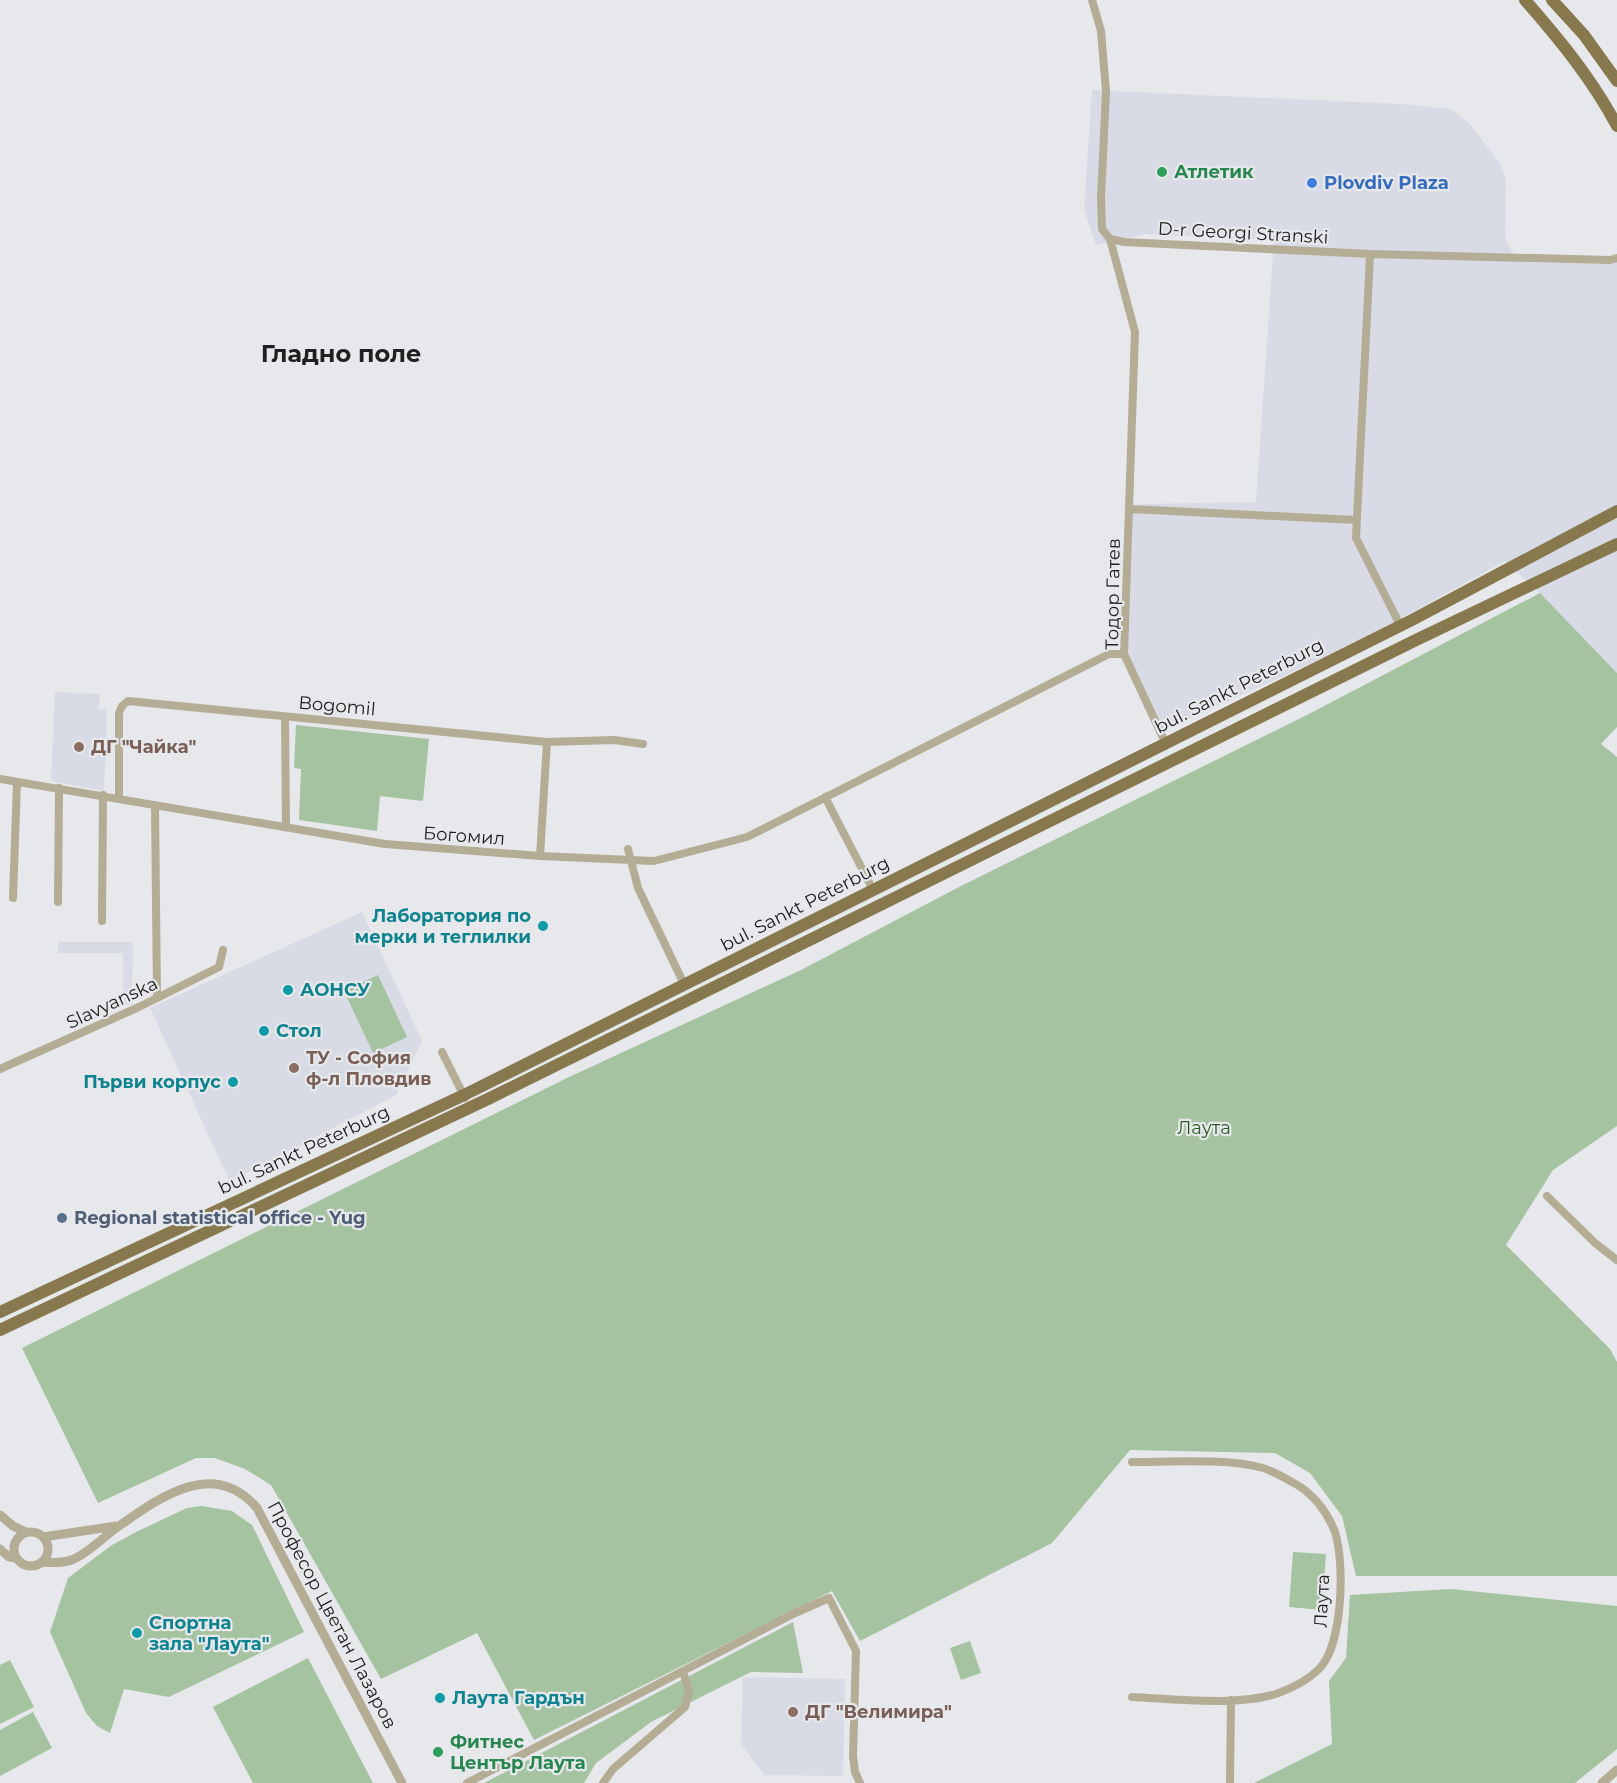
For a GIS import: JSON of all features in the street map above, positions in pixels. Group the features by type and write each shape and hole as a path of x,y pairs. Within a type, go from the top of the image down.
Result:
{"main road":[{"path":"1525,0 1575,59 1603,100 1617,126"},
{"path":"1552,0 1584,35 1617,81"},
{"name":"bul. Sankt Peterburg","path":"0,1312 464,1095 1166,744 1617,511"},
{"name":"bul. Sankt Peterburg","path":"0,1330 470,1108 1420,638 1617,544"}],"street":[{"path":"1092,0 1101,32 1106,91 1101,198 1102,229 1110,239"},
{"name":"D-r Georgi Stranski","path":"1110,239 1124,242 1499,259 1610,260 1617,258"},
{"name":"Тодор Гатев","path":"1110,239 1135,332 1124,654 1166,744"},
{"path":"1370,254 1356,538 1400,625"},
{"path":"1130,509 1356,520"},
{"path":"0,779 385,844 540,856 654,861 747,837 1108,654 1124,654"},
{"name":"Bogomil","path":"119,798 119,713 128,701 547,742 614,740 643,744"},
{"path":"285,717 286,827"},
{"path":"540,856 547,742"},
{"path":"13,898 17,782"},
{"path":"58,902 59,788"},
{"path":"102,921 103,795"},
{"path":"825,797 873,890"},
{"path":"155,805 157,998"},
{"path":"628,849 638,888 684,984"},
{"name":"Slavyanska","path":"0,1069 157,998 219,967 223,950"},
{"path":"442,1052 470,1108"},
{"path":"1547,1196 1595,1243 1617,1260"},
{"name":"Лаута","path":"1131,1462 1242,1464 1264,1468 1311,1494 1335,1533 1339,1562 1338,1622 1334,1640 1320,1668 1301,1682 1279,1693 1256,1699 1131,1697"},
{"name":"Професор Цветан Лазаров","path":"42,1562 59,1562 77,1558 118,1526 184,1487 202,1482 218,1483 234,1488 247,1496 262,1517 402,1783"},
{"path":"0,1515 13,1526 26,1532 35,1532 43,1537 48,1549 42,1562 36,1565 27,1565 16,1558 9,1557 0,1549"},
{"name":"Професор Цветан Лазаров","path":"43,1537 118,1526"},
{"path":"16,1558 15,1543 26,1532"},
{"path":"467,1783 793,1614 830,1598 856,1651 853,1756 855,1772 860,1783"},
{"path":"603,1783 613,1769 686,1707 689,1691 684,1672"},
{"path":"1230,1700 1230,1783"},
{"path":"1602,1783 1617,1770"}],"shaded area":[{"path":"1092,90 1401,104 1450,109 1467,121 1498,160 1506,179 1505,236 1517,258 1617,258 1617,673 1540,593 1505,561 1358,642 1160,732 1124,654 1130,509 1139,504 1256,502 1274,240 1146,234 1096,245 1084,210"},
{"name":"ДГ \"Чайка\"","path":"55,692 100,694 99,709 107,709 104,791 51,781"},
{"name":"ТУ - София ф-л Пловдив","path":"362,912 422,1041 396,1095 230,1182 150,1008"},
{"path":"58,942 133,942 132,1005 123,1005 123,953 58,953"},
{"name":"ДГ \"Велимира\"","path":"743,1677 845,1679 843,1776 765,1775 741,1745"}],"green space":[{"name":"Лаута","path":"1540,593 1617,673 1617,727 1601,744 1617,757 1617,1126 1553,1170 1506,1245 1610,1349 1617,1362 1617,1576 1356,1576 1342,1516 1310,1473 1275,1453 1130,1450 1052,1543 860,1641 832,1591 534,1740 477,1633 381,1679 271,1485 245,1469 215,1458 196,1458 98,1503 22,1348 569,1077 801,970 959,887 1307,715"},
{"path":"296,725 429,739 423,801 380,796 377,831 299,820 301,769 294,768"},
{"path":"378,975 407,1037 373,1053 344,991"},
{"path":"202,1506 232,1511 252,1525 304,1632 169,1697 124,1689 110,1733 97,1726 86,1713 50,1632 68,1578 112,1545 138,1531 187,1508"},
{"path":"1293,1552 1326,1554 1322,1610 1289,1607"},
{"path":"1451,1589 1617,1606 1617,1749 1575,1783 1254,1783 1332,1744 1329,1681 1346,1658 1350,1595"},
{"path":"793,1622 803,1673 751,1672 651,1722 596,1763 584,1783 484,1783"},
{"path":"970,1641 981,1673 961,1680 950,1648"},
{"path":"308,1658 373,1783 253,1783 213,1707"},
{"path":"10,1660 34,1707 0,1724 0,1665"},
{"path":"33,1712 52,1748 0,1776 0,1730"}],"place":[{"name":"Атлетик","path":"1162,172"},
{"name":"Plovdiv Plaza","path":"1312,183"},
{"name":"ДГ \"Чайка\"","path":"79,747"},
{"name":"Лаборатория по мерки и теглилки","path":"543,926"},
{"name":"АОНСУ","path":"288,990"},
{"name":"Стол","path":"264,1031"},
{"name":"ТУ - София ф-л Пловдив","path":"294,1068"},
{"name":"Първи корпус","path":"233,1082"},
{"name":"Regional statistical office - Yug","path":"62,1218"},
{"name":"Спортна зала \"Лаута\"","path":"137,1633"},
{"name":"Лаута Гардън","path":"440,1698"},
{"name":"ДГ \"Велимира\"","path":"793,1712"},
{"name":"Фитнес Център Лаута","path":"438,1752"}],"district":[{"name":"Гладно поле","path":"341,354"}]}
